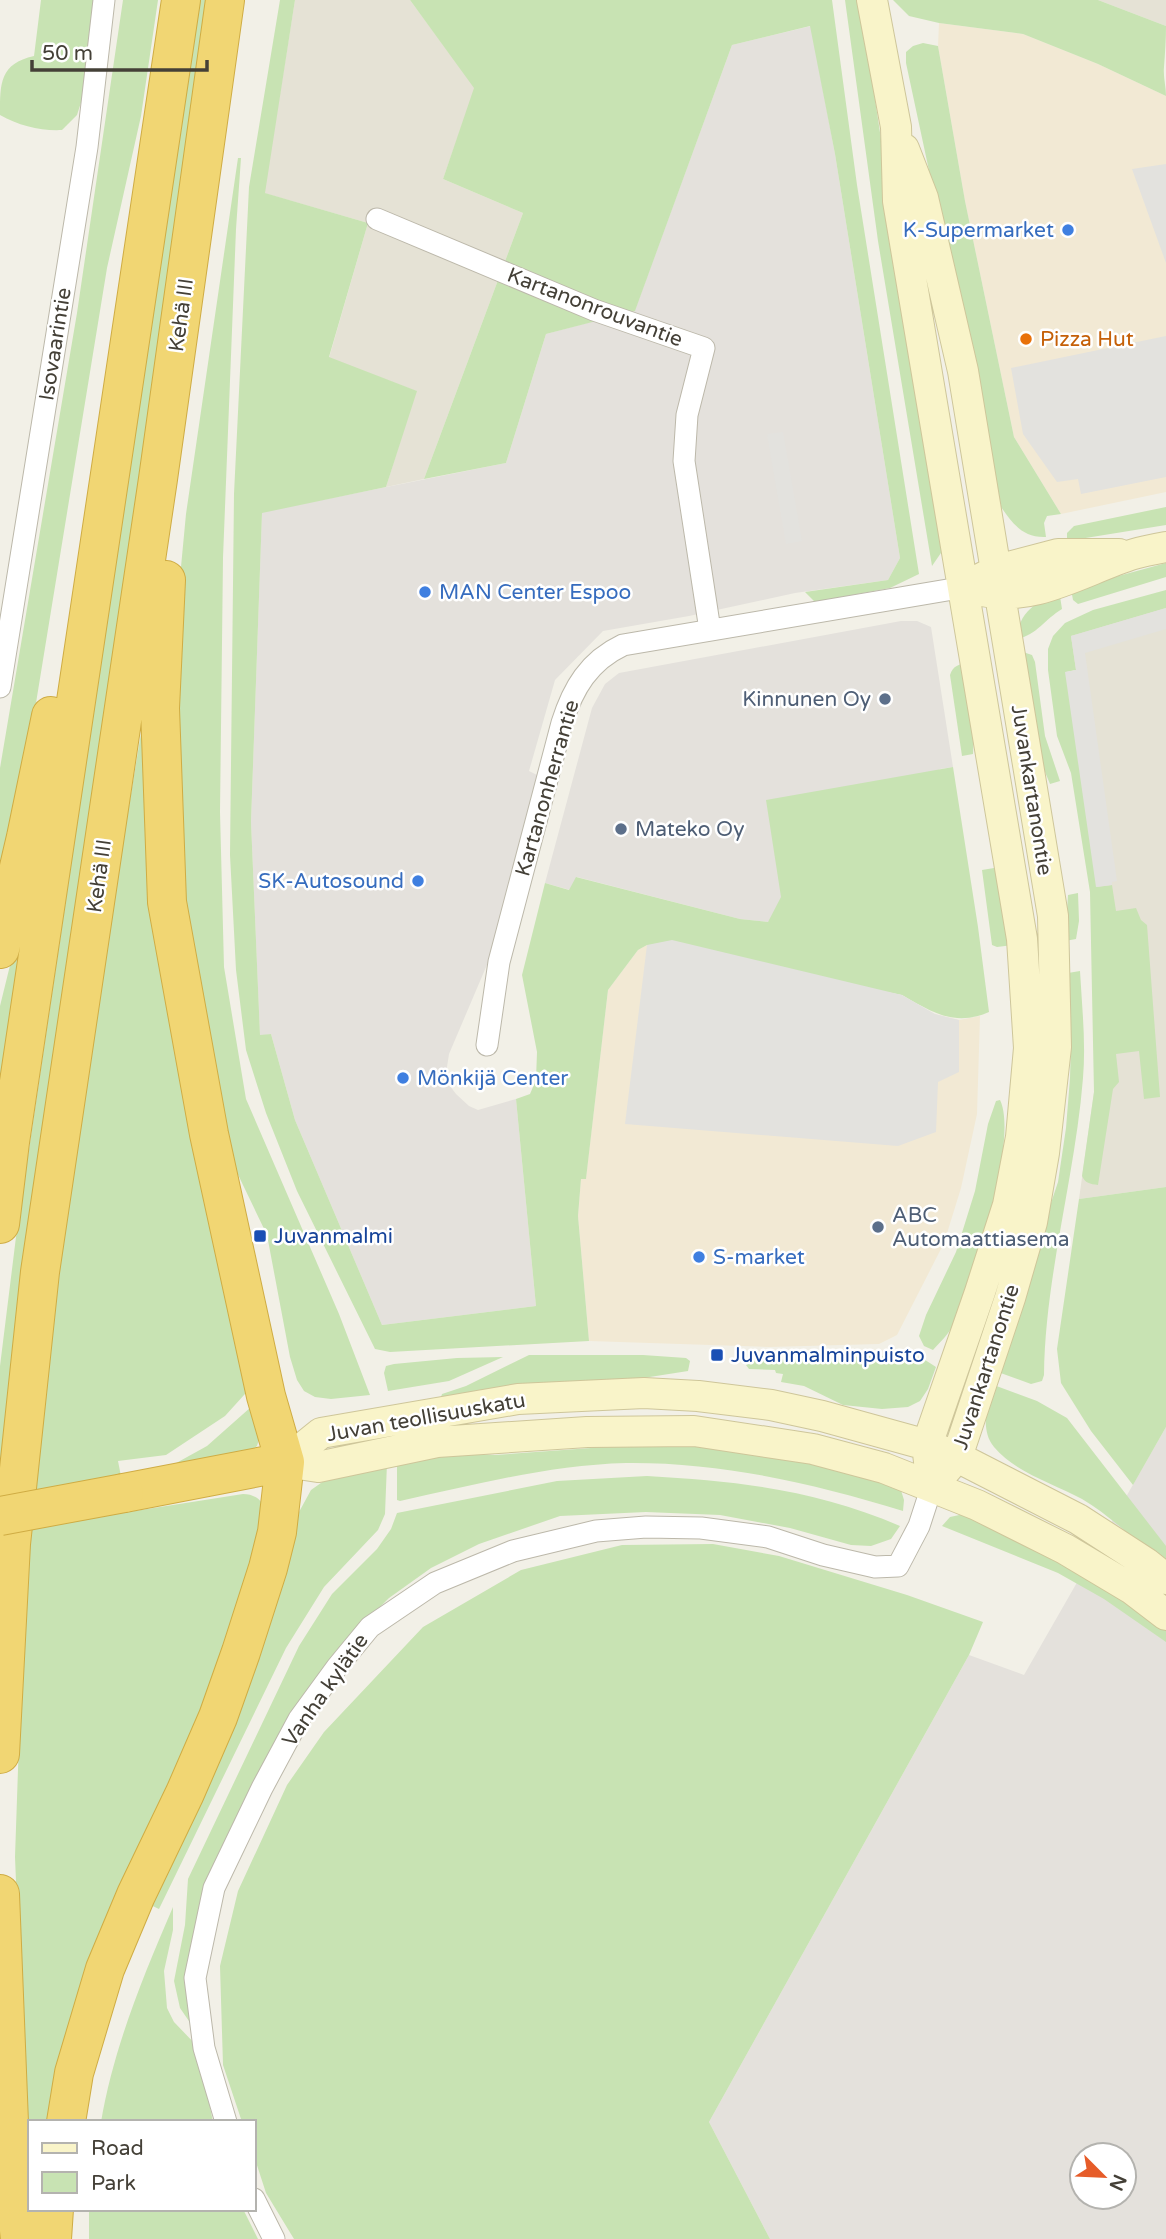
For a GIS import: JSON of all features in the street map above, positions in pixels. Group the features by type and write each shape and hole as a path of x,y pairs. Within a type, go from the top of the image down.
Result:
{"highway":[{"path":"0,1224 10,1142 181,0"},
{"name":"Kehä III","path":"0,1754 11,1544 40,1272 158,479 225,0"},
{"path":"66,2120 74,2073 105,1969 213,1729 241,1652 277,1532 285,1462 266,1396 209,1134 167,902 160,708 162,628 169,549 158,479"},
{"path":"0,949 59,673 99,556"},
{"path":"0,1516 285,1462"},
{"path":"0,1894 10,2148 20,2239"},
{"path":"52,2239 54,2211"}],"main road":[{"name":"Juvankartanontie","path":"872,0 896,127 923,198 963,371 1053,916 1056,1047 1044,1153 1032,1222 1010,1298 957,1457 932,1486"},
{"name":"Juvankartanontie","path":"896,127 898,201 965,587 1022,939 1029,1048 1021,1137 1007,1205 981,1292 927,1445 932,1486"},
{"path":"965,587 999,583 1064,582 1133,554 1166,547"},
{"name":"Juvan teollisuuskatu","path":"285,1462 321,1433 517,1399 586,1394 671,1395 771,1405 927,1445 957,1457 1078,1519 1166,1579"},
{"name":"Juvan teollisuuskatu","path":"285,1462 318,1467 437,1442 587,1432 694,1432 813,1449 884,1468 977,1505 1065,1549 1132,1589 1166,1615"}],"street":[{"name":"Isovaarintie","path":"0,687 87,147 104,0"},
{"name":"Kartanonrouvantie","path":"377,219 594,310 704,348 687,415 684,461 710,630"},
{"name":"Kartanonherrantie","path":"487,1045 499,962 562,723 575,689 588,669 605,653 623,645 965,587"},
{"name":"Vanha kylätie","path":"225,2120 204,2048 195,1978 214,1888 299,1719 370,1628 435,1583 513,1551 596,1531 646,1527 701,1528 768,1537 823,1555 875,1567 898,1566 919,1526 932,1486"},
{"path":"256,2203 274,2239"}],"shaded area":[{"path":"295,0 410,0 475,88 443,179 523,213 424,479 386,487 416,391 329,358 368,223 264,193"},
{"path":"1098,0 1166,0 1166,26"},
{"path":"939,23 1023,34 1098,64 1166,96 1166,492 1061,514 1014,437 965,201 938,46"},
{"path":"811,26 835,154 900,558 888,580 795,593 603,631 555,680 529,771 537,775 489,960 449,1054 447,1067 447,1082 469,1106 478,1110 516,1099 536,1306 382,1325 295,1120 271,1034 260,1036 251,822 262,512 506,463 546,334 635,310 732,45"},
{"path":"1166,164 1166,263 1132,169"},
{"path":"1166,336 1166,477 1081,494 1078,479 1057,482 1023,434 1011,368"},
{"path":"783,432 802,541 786,544 767,434"},
{"path":"1166,600 1166,1187 1079,1199 1094,1092 1098,895 1071,636"},
{"path":"1166,608 1166,629 1085,653 1117,881 1112,882 1112,885 1096,887 1065,672 1076,670 1071,636"},
{"path":"901,621 917,621 931,627 953,767 940,769 768,922 740,919 577,877 570,890 545,883 592,708 605,684 619,673"},
{"path":"672,940 902,995 935,1014 959,1020 959,1072 938,1082 936,1132 898,1146 625,1124 647,945"},
{"path":"647,945 959,1020 980,1016 977,1114 961,1188 944,1243 897,1335 879,1344 769,1347 589,1341 578,1216 581,1179 586,1178 608,990 638,950"},
{"path":"1166,1427 1166,2239 770,2239 709,2122 969,1655 1024,1675"}],"green space":[{"path":"41,0 95,0 84,93 77,115 62,130 30,127 0,115 2,84 8,69 23,59 34,56"},
{"path":"123,0 158,0 141,116 107,268 35,709 0,877 0,768 77,313"},
{"path":"199,0 212,0 0,1492 0,1366 16,1237"},
{"path":"280,0 295,0 265,193 368,223 329,357 417,391 386,487 262,513 251,822 260,1035 271,1034 295,1120 382,1325 536,1306 516,1099 530,1094 536,1080 537,1052 522,975 545,883 569,890 576,877 740,919 768,922 781,897 766,800 953,767 989,1012 954,1018 933,1012 902,995 647,945 638,950 608,990 586,1179 581,1179 578,1216 589,1341 390,1352 375,1349 297,1191 266,1113 246,1050 236,970 230,855 234,494 249,187"},
{"path":"410,0 832,0 857,185 919,574 890,588 815,602 805,592 888,580 900,558 835,154 810,26 732,45 635,311 546,334 506,463 424,479 523,213 443,179 474,88"},
{"path":"845,0 860,0 943,550 932,566 878,241"},
{"path":"893,0 1098,0 1166,26 1166,96 1098,64 1023,34 939,23 909,16"},
{"path":"923,43 938,46 965,201 1014,437 1061,514 1047,516 1044,523 1046,537 1025,532 1014,524 1001,507 906,63 906,52"},
{"path":"238,158 241,158 223,558 220,812 224,967 246,1099 339,1314 370,1395 331,1399 315,1397 304,1391 297,1380 290,1357 267,1235 230,1158 182,887 175,630 186,514"},
{"path":"1166,507 1166,525 1067,541 1067,533 1074,526"},
{"path":"1166,563 1166,577 1078,604 1073,600 1071,589"},
{"path":"1059,590 1062,609 1036,630 1017,639 1021,622 1030,609"},
{"path":"1166,590 1166,608 1071,636 1076,670 1066,672 1097,887 1112,885 1116,911 1136,908 1141,920 1147,925 1160,1097 1144,1099 1139,1051 1116,1054 1119,1082 1113,1089 1098,1185 1088,1183 1082,1176 1094,1092 1090,892 1071,773 1057,736 1048,670 1048,649 1053,636 1065,623 1093,610"},
{"path":"1023,652 1032,655 1035,662 1045,736 1060,781 1050,784 1031,738"},
{"path":"968,662 975,706 973,754 962,756 950,675 955,667"},
{"path":"144,715 254,1384 225,1416 166,1455 118,1461 128,1512 243,1494 252,1495 261,1502 265,1509 265,1521 254,1587 52,2120 28,2121 15,1857 21,1682 30,1531 67,1181"},
{"path":"34,868 0,1087 0,1006"},
{"path":"994,868 1009,909 1013,945 992,945 982,870"},
{"path":"1078,893 1079,921 1076,939 1065,941 1068,895"},
{"path":"1080,971 1084,1052 1079,1115 1049,1301 1044,1375 1042,1381 1031,1384 995,1371 1058,1182 1070,1078 1068,973"},
{"path":"1000,1100 1004,1119 1003,1146 999,1178 982,1247 962,1306 947,1335 933,1350 924,1346 919,1336 956,1252 975,1191 988,1124 996,1101"},
{"path":"1166,1187 1166,1427 1133,1485 1091,1431 1061,1383 1057,1349 1079,1199"},
{"path":"529,1355 643,1355 686,1358 690,1361 688,1371 637,1379 554,1382 441,1397 442,1394 466,1386"},
{"path":"905,1355 922,1358 936,1367 928,1389 920,1401 908,1407 882,1409 843,1405 804,1386 781,1382 783,1374 776,1373 775,1370 749,1369 746,1365 750,1361"},
{"path":"503,1357 449,1381 388,1391 384,1373 386,1366 394,1364"},
{"path":"991,1384 1037,1401 1067,1418 1166,1546 1166,1568 1126,1531 1093,1506 1024,1471 994,1447 986,1425"},
{"path":"251,1407 263,1426 257,1446 246,1455 169,1467 207,1446"},
{"path":"617,1438 780,1450 900,1487 904,1500 903,1511 766,1476 696,1466 626,1463 512,1477 397,1500 397,1463 440,1452 495,1455 591,1448"},
{"path":"387,1463 385,1514 378,1530 324,1587 286,1648 159,1909 144,1902 299,1512 311,1490 328,1478"},
{"path":"647,1476 776,1489 838,1504 900,1526 891,1539 871,1546 851,1545 790,1528 720,1515 646,1512 560,1516 479,1544 431,1568 389,1598 350,1637 207,1888 193,2027 180,2008 174,1981 185,1925 188,1879 299,1646 332,1594 377,1549 391,1529 397,1513 557,1481"},
{"path":"964,1514 999,1526 1166,1626 1166,1642 1104,1599 1058,1573 942,1526 950,1517"},
{"path":"713,1544 779,1556 907,1595 983,1622 969,1655 709,2122 770,2239 294,2239 266,2193 256,2162 256,2120 241,2120 223,2065 220,1966 238,1891 287,1785 324,1732 423,1627 521,1570 622,1545"},
{"path":"173,1907 173,1930 164,1971 167,2008 174,2022 198,2047 213,2120 101,2120 114,2066 140,1986"},
{"path":"89,2211 244,2211 258,2239 89,2239"}],"place":[{"name":"K-Supermarket","path":"1068,230"},
{"name":"Pizza Hut","path":"1026,339"},
{"name":"MAN Center Espoo","path":"425,592"},
{"name":"Kinnunen Oy","path":"885,699"},
{"name":"Mateko Oy","path":"621,829"},
{"name":"SK-Autosound","path":"418,881"},
{"name":"Mönkijä Center","path":"403,1078"},
{"name":"ABC Automaattiasema","path":"878,1227"},
{"name":"Juvanmalmi","path":"260,1236"},
{"name":"S-market","path":"699,1257"},
{"name":"Juvanmalminpuisto","path":"717,1355"}]}
